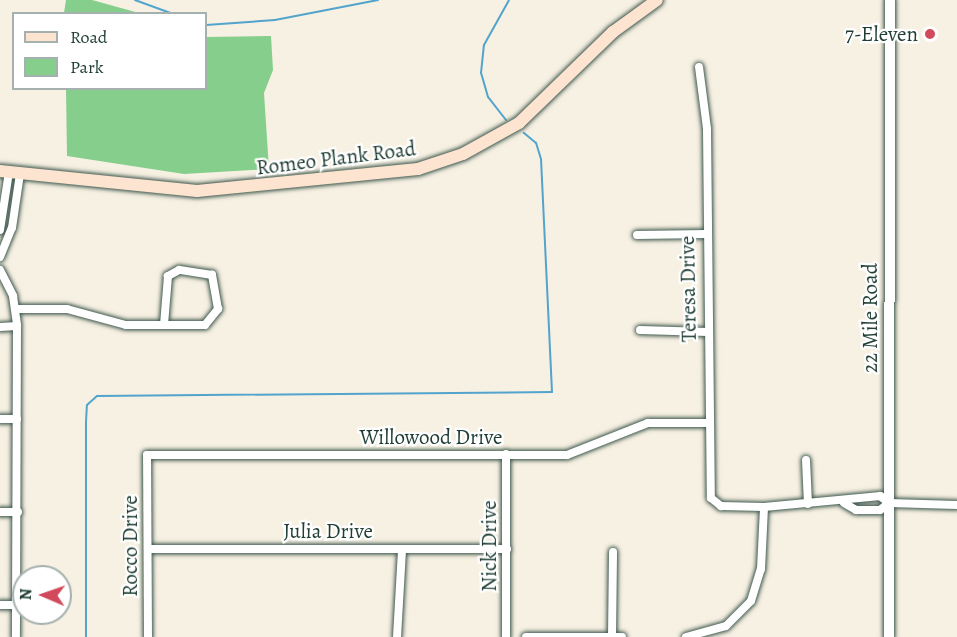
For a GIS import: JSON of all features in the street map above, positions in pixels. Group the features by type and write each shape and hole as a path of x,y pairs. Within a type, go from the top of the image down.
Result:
{"main road":[{"name":"Romeo Plank Road","path":"9,172 197,191 376,176 434,165 519,123 613,32 657,0"}],"street":[{"name":"22 Mile Road","path":"889,637 890,0"},
{"name":"Teresa Drive","path":"699,67 707,129 705,234 708,332 708,490 721,506 764,507"},
{"path":"0,230 9,172"},
{"path":"0,257 12,228 9,172"},
{"path":"637,235 705,234"},
{"path":"0,270 16,309 18,565"},
{"path":"16,309 67,309 126,325 164,325 205,325 217,313 218,289 212,275 179,270 165,283 164,325"},
{"path":"0,327 17,326"},
{"path":"640,330 708,332"},
{"path":"0,419 17,419"},
{"name":"Willowood Drive","path":"147,455 567,455 634,427 707,423"},
{"name":"Nick Drive","path":"506,454 506,637"},
{"name":"Rocco Drive","path":"147,455 148,637"},
{"path":"806,460 808,504"},
{"path":"844,503 857,495 880,495 889,503"},
{"path":"686,637 726,626 751,601 762,569 764,507 844,503 872,510 889,503 957,506"},
{"path":"0,512 18,512"},
{"name":"Julia Drive","path":"148,549 507,549"},
{"path":"397,637 402,549"},
{"path":"612,637 613,552"},
{"path":"526,637 622,637"}],"green space":[{"path":"66,0 92,0 135,12 64,12"},
{"path":"271,36 273,70 264,93 269,169 184,174 67,156 66,90 207,90 207,37"}],"waterway":[{"path":"135,0 168,12"},
{"path":"207,25 275,20 378,0"},
{"path":"506,120 488,97 481,73 484,45 509,0"},
{"path":"86,637 86,422 87,405 97,396 552,392 541,159 536,143 524,133"}],"place":[{"name":"7-Eleven","path":"930,34"}]}
